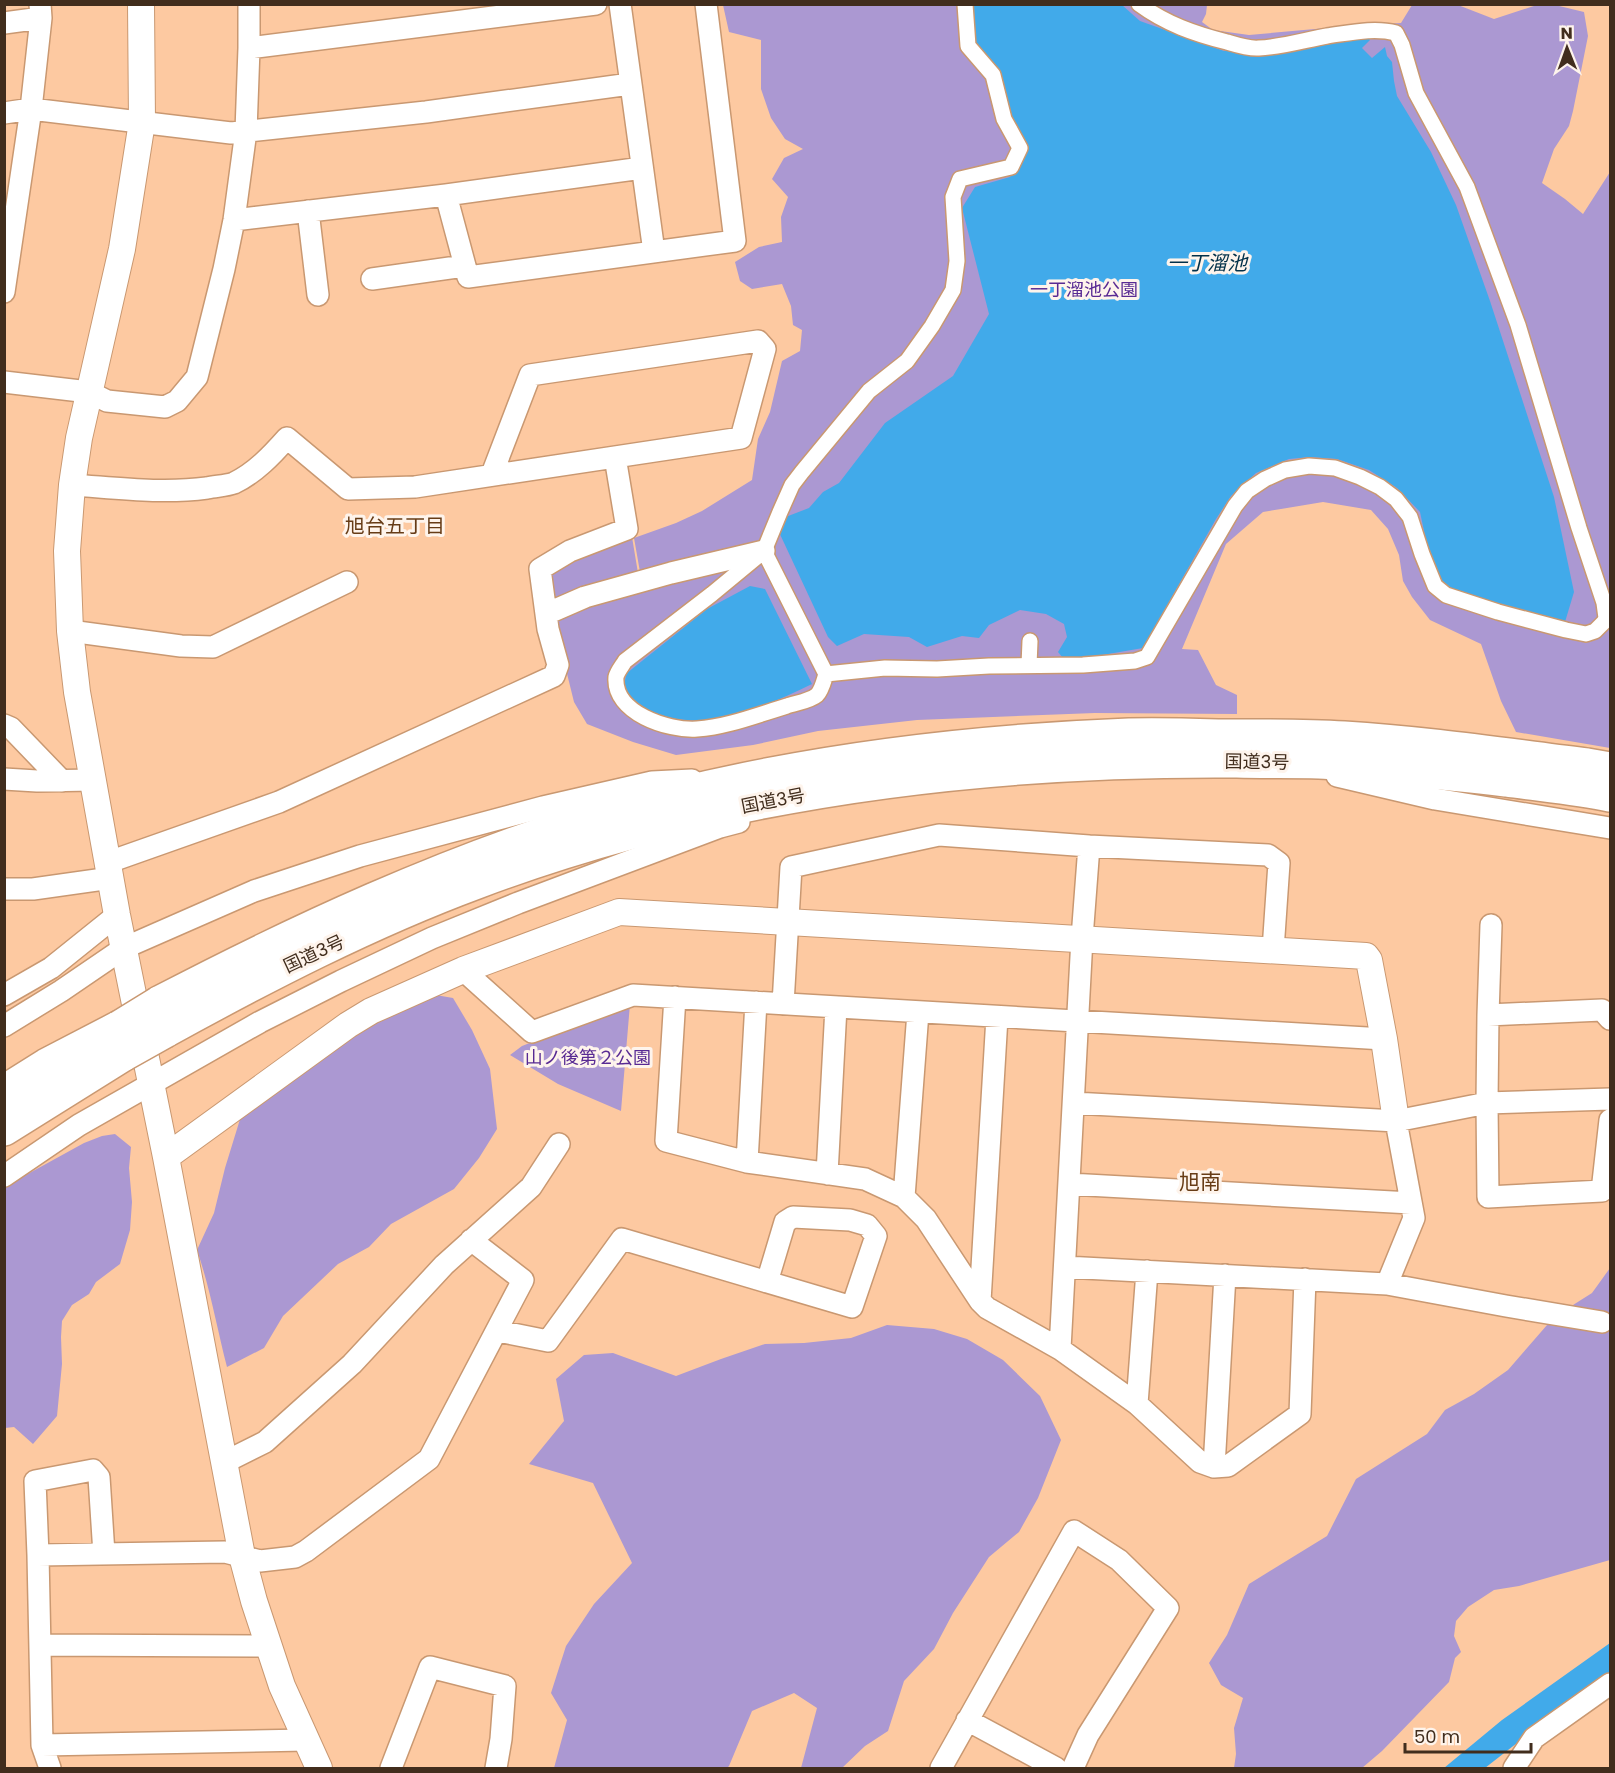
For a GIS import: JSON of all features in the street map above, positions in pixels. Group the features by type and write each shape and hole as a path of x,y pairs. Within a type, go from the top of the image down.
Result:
{"highway":[{"name":"国道3号","path":"4,1130 122,1040 162,1017 247,957 365,903 475,858 603,815 765,775 901,752 1021,741 1132,735 1344,738 1611,769"},
{"name":"国道3号","path":"162,1017 253,982 378,923 476,882 575,849 676,820 789,796 902,779 1028,766 1143,761 1314,762 1460,774 1611,795"},
{"name":"国道3号","path":"4,1092 47,1065 122,1040"}],"street":[{"path":"141,4 142,122 122,249 79,438 72,485 67,551 70,631 77,692 117,915 242,1556 282,1686 319,1768"},
{"path":"4,382 89,392 107,401 165,407 177,401 197,377 234,220 246,131 249,4"},
{"path":"249,48 533,8 596,4"},
{"path":"620,4 654,252"},
{"path":"446,195 468,277 735,241 706,4"},
{"path":"764,551 826,674 824,684 817,694 803,701 717,726 694,729 663,725 641,716 627,705 618,693 616,675 625,661 764,551 792,485 868,391 907,361 932,326 953,290 957,261 952,197 960,180 1011,167 1020,147 1004,119 993,75 968,46 965,4"},
{"path":"826,674 885,668 937,669 1102,664 1135,661 1147,657 1235,506 1247,491 1285,470 1309,466 1335,468 1360,477 1380,487 1396,499 1410,518 1435,586 1446,595 1498,612 1586,634 1595,631 1606,618 1604,603 1518,325 1467,187 1416,93 1402,45 1395,33 1374,30 1257,49 1180,29 1156,17 1139,4"},
{"path":"4,23 41,11 31,109 12,197 4,292"},
{"path":"4,113 31,109 231,133 426,112 630,84"},
{"path":"234,220 446,195 642,168"},
{"path":"308,211 318,295"},
{"path":"372,279 464,266"},
{"path":"72,485 182,491 232,484 248,475 272,455 287,438 348,489 415,487 741,438 765,349 758,341 530,375 492,474"},
{"path":"4,890 33,889 110,870 279,802 554,676 558,665 548,629 540,569 570,551 627,529 615,457"},
{"path":"546,614 596,593 764,551"},
{"path":"70,631 181,646 213,647 346,582"},
{"path":"1029,665 1030,640"},
{"path":"4,725 10,728 62,780"},
{"path":"1314,762 1340,777 1435,799 1611,828"},
{"path":"4,1026 124,948 254,891 360,856 543,807 652,782 765,775"},
{"path":"4,779 93,780"},
{"path":"4,1176 79,1125 150,1084 280,1012 432,938 720,827 902,779"},
{"path":"783,1004 791,867 939,835 1089,846 1268,855 1279,863 1273,950"},
{"path":"1060,1349 1089,846"},
{"path":"166,1157 348,1025 371,1011 463,970 619,912 1366,956 1369,960 1384,1039 1414,1218 1387,1284"},
{"path":"4,995 51,968 117,915"},
{"path":"1491,925 1487,1103 1488,1197 1602,1191 1611,1120"},
{"path":"463,970 532,1032 633,995 1384,1039"},
{"path":"675,997 666,1141 747,1162 865,1179 904,1197 926,1219 980,1301 987,1308 1060,1349 1137,1404 1200,1462 1214,1467 1228,1466 1300,1414 1305,1279"},
{"path":"747,1162 756,1002"},
{"path":"827,1174 836,1007"},
{"path":"1488,1015 1602,1010 1611,1019"},
{"path":"904,1197 918,1012"},
{"path":"980,1301 997,1017"},
{"path":"1074,1103 1396,1121 1487,1103 1611,1099"},
{"path":"225,1462 265,1442 352,1364 444,1265 531,1187 559,1144"},
{"path":"1069,1184 1411,1203"},
{"path":"498,1331 548,1341 622,1239 767,1282 852,1307 876,1236 867,1225 850,1220 793,1217 785,1222 767,1282"},
{"path":"38,1555 225,1552 260,1561 295,1557 301,1554 429,1460 523,1280 471,1240"},
{"path":"1065,1267 1387,1284 1602,1322"},
{"path":"1137,1404 1147,1271"},
{"path":"1214,1467 1225,1275"},
{"path":"50,1768 42,1745 35,1481 93,1470 99,1477 104,1554"},
{"path":"941,1768 1074,1531 1119,1560 1168,1608 1088,1735 1073,1768"},
{"path":"40,1645 268,1646"},
{"path":"391,1768 430,1667 506,1686 496,1768"},
{"path":"1514,1768 1534,1738 1611,1684"},
{"path":"967,1720 1056,1768"},
{"path":"42,1745 306,1740"}],"green space":[{"name":"一丁溜池公園","path":"723,5 1207,5 1202,22 1213,30 1249,35 1401,23 1412,5 1458,5 1494,19 1537,5 1555,5 1584,12 1588,36 1573,111 1569,126 1554,149 1542,183 1583,214 1610,172 1610,748 1516,732 1501,701 1481,644 1430,620 1403,581 1399,555 1388,529 1371,510 1323,502 1263,512 1226,544 1182,649 1198,650 1216,685 1237,695 1237,714 1095,713 917,720 818,731 753,745 676,755 633,742 587,724 574,702 554,621 640,572 634,538 702,511 752,480 758,439 770,412 782,361 800,351 802,330 793,325 791,306 782,284 752,289 740,281 735,262 759,247 782,242 781,217 788,197 772,179 784,158 803,149 785,139 771,118 761,89 761,40 729,32"},
{"path":"632,537 639,579 549,607 544,570"},
{"path":"430,994 453,998 472,1030 490,1069 497,1129 479,1158 454,1189 391,1224 369,1247 338,1264 283,1316 264,1348 227,1367 210,1293 197,1250 214,1213 241,1116 339,1042"},
{"name":"山ノ後第２公園","path":"630,1004 621,1111 558,1084 510,1055 522,1046"},
{"path":"115,1134 131,1147 130,1230 120,1264 96,1282 89,1294 72,1305 62,1321 62,1364 57,1416 33,1444 14,1427 5,1428 4,1187 84,1143"},
{"path":"1610,1268 1610,1560 1519,1586 1494,1590 1468,1607 1456,1621 1454,1636 1461,1652 1455,1658 1449,1682 1382,1751 1362,1768 1234,1768 1236,1754 1234,1728 1243,1698 1221,1685 1209,1663 1227,1635 1249,1584 1327,1536 1356,1479 1427,1434 1445,1410 1474,1394 1508,1370 1554,1317 1592,1293"},
{"path":"887,1325 934,1329 967,1339 1003,1360 1040,1396 1061,1440 1038,1498 1019,1532 989,1557 953,1613 934,1649 904,1681 888,1731 865,1746 842,1768 801,1768 817,1708 794,1693 752,1711 727,1768 554,1768 567,1720 551,1693 566,1646 594,1604 632,1563 593,1483 529,1464 564,1421 556,1379 584,1355 613,1353 676,1376 765,1344 851,1338"}],"water":[{"name":"一丁溜池","path":"971,5 1122,5 1140,21 1224,51 1298,51 1367,36 1370,40 1362,48 1372,58 1385,47 1387,56 1392,62 1397,96 1431,152 1456,205 1554,497 1574,592 1565,622 1509,610 1451,591 1438,578 1428,550 1420,512 1397,488 1369,470 1337,459 1310,457 1289,459 1256,473 1231,496 1143,648 1079,659 1063,658 1058,652 1067,637 1064,624 1046,614 1020,610 989,625 979,638 962,636 927,647 909,637 864,634 837,646 828,637 778,530 783,518 809,508 823,492 839,483 885,423 953,376 989,314 962,208 975,187 1010,177 1026,147 970,43"},
{"path":"750,586 765,589 812,684 757,708 717,719 677,719 647,710 633,702 625,687 627,673 707,609"},
{"path":"1610,1643 1610,1675 1485,1768 1444,1768 1502,1720"}],"district":[{"name":"旭台五丁目","path":"395,526"},
{"name":"旭南","path":"1200,1182"}]}
